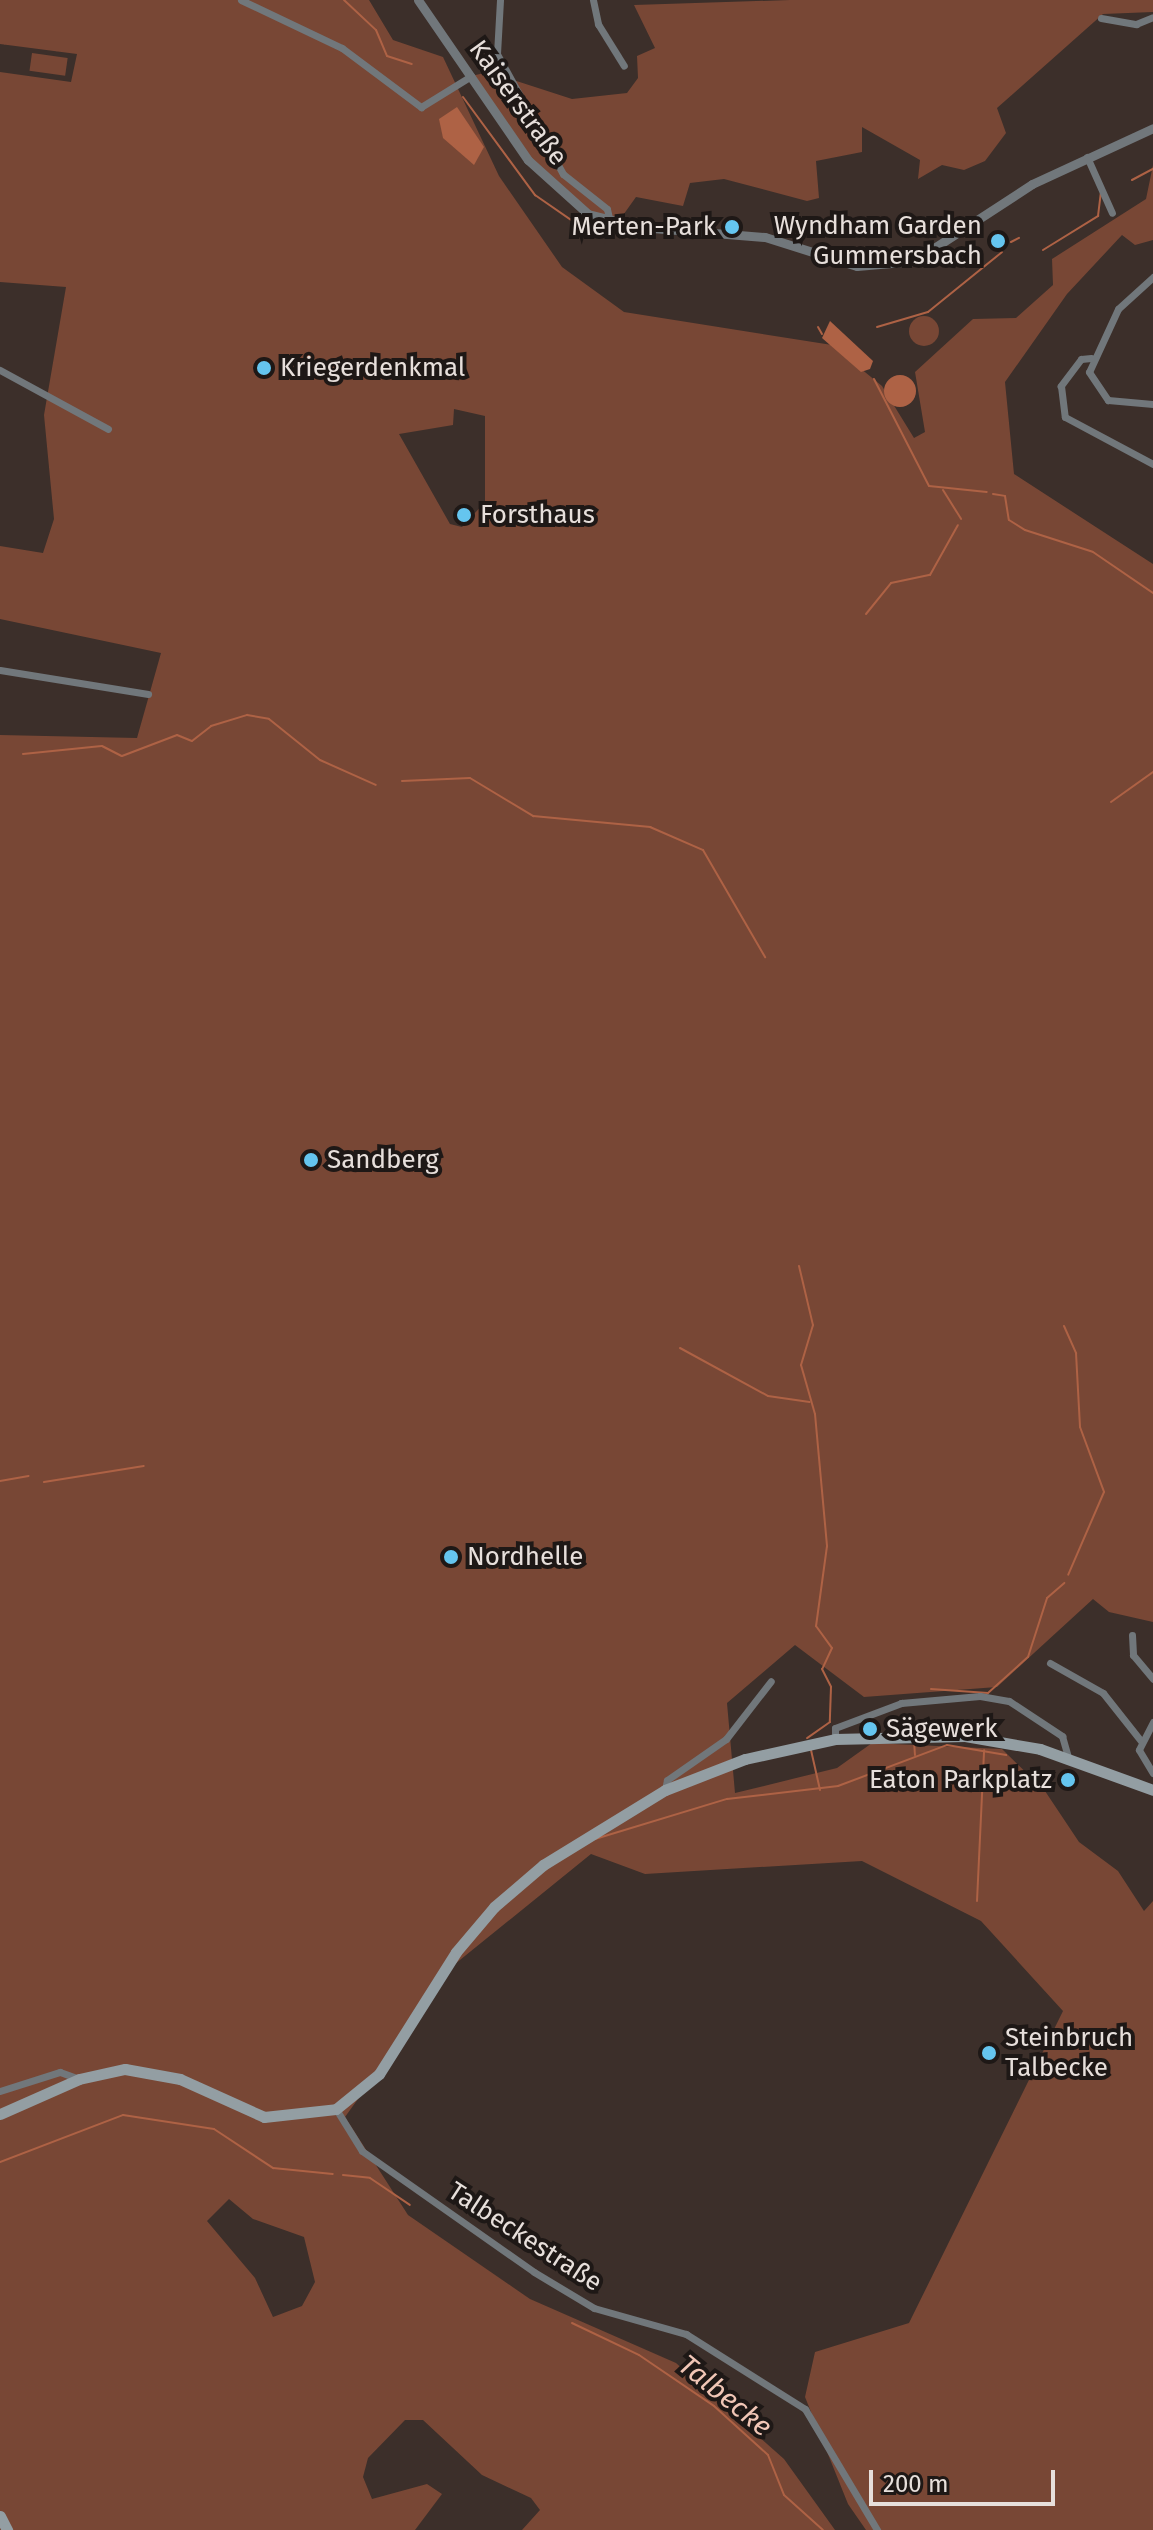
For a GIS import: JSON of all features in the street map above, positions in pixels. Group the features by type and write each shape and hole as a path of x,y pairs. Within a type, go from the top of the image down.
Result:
{"main road":[{"path":"0,2114 79,2079 149,2071 278,2119 336,2109 379,2074 456,1952 494,1907 591,1832 665,1790 745,1759 835,1739 965,1736 1068,1757 1153,1790"},
{"path":"0,2516 7,2530"}],"street":[{"path":"241,0 342,48 421,107 471,76"},
{"name":"Kaiserstraße","path":"418,0 547,181 588,214 610,222 765,237 883,269 914,261 1086,155 1153,128"},
{"path":"500,0 494,37 504,68 563,174 607,209 610,222"},
{"path":"593,0 598,24 624,66"},
{"path":"1101,18 1136,24 1153,17"},
{"path":"1086,155 1112,213"},
{"path":"1153,277 1118,309 1091,358 1099,394 1121,404 1153,404"},
{"path":"1091,358 1081,359 1061,386 1065,417 1153,464"},
{"path":"0,370 108,429"},
{"path":"0,670 148,694"},
{"path":"1132,1635 1133,1655 1153,1679"},
{"path":"1050,1663 1103,1693 1141,1741"},
{"path":"665,1790 667,1780 726,1739 771,1681"},
{"path":"835,1739 835,1728 901,1703 980,1696 1009,1701 1062,1736 1068,1757"},
{"path":"1153,1722 1141,1741 1140,1757 1153,1773"},
{"path":"0,2091 60,2072 79,2079"},
{"name":"Talbeckestraße","path":"336,2109 362,2151 534,2272 594,2308 686,2334 805,2409 877,2530"}],"shaded area":[{"path":"0,0 369,0 393,40 443,57 499,176 562,267 624,312 832,345 882,386 914,438 925,432 915,372 973,319 1016,318 1053,285 1052,259 1146,199 1153,165 1153,240 1135,245 1122,235 1067,294 1005,382 1014,474 1153,564 1153,1622 1109,1612 1093,1599 997,1687 864,1697 795,1645 727,1703 735,1793 837,1768 872,1743 1002,1749 1045,1791 1079,1842 1118,1871 1144,1911 1153,1901 1153,2530 866,2530 848,2504 805,2397 815,2352 909,2323 1063,2011 981,1921 862,1861 645,1874 591,1854 455,1964 345,2117 408,2215 530,2299 676,2363 784,2459 835,2530 522,2530 540,2510 531,2498 482,2475 423,2420 405,2420 368,2458 363,2477 372,2499 427,2484 442,2494 415,2530 0,2530 0,735 137,738 161,653 0,619 0,546 43,553 54,519 44,415 66,287 0,282 0,72 71,82 77,54 0,44","holes":["454,409 485,416 485,502 462,527 450,524 399,434 453,425","229,2199 253,2219 304,2237 315,2282 302,2306 273,2317 255,2278 207,2221"]},
{"path":"790,0 1153,0 1153,12 1103,14 997,108 1006,133 985,161 964,170 942,165 918,179 920,160 862,127 862,152 816,161 819,198 807,201 724,179 690,183 683,206 636,197 621,218 588,214 547,181 471,76 489,72 572,99 627,93 638,78 637,56 655,48 634,5"},
{"path":"32,53 68,58 65,76 29,71"},
{"path":"457,107 484,147 474,165 443,138 439,119"},
{"path":"924,316 934,321 939,331 934,341 924,346 914,341 909,331 914,321"},
{"path":"830,321 873,361 870,369 861,372 822,338"},
{"path":"900,375 911,380 916,391 911,402 900,407 889,402 884,391 889,380"}],"waterway":[{"path":"344,0 376,30 387,56 412,64"},
{"path":"463,97 535,195 587,231"},
{"path":"1132,180 1153,169"},
{"path":"1043,250 1098,216 1101,193"},
{"path":"1011,242 1019,238"},
{"path":"877,327 928,312 1002,252"},
{"path":"818,327 822,334"},
{"path":"874,379 929,486 987,492"},
{"path":"943,490 961,519"},
{"path":"993,494 1005,496 1009,520 1025,530 1093,552 1153,593"},
{"path":"866,614 891,583 930,575 958,525"},
{"path":"23,754 102,746 122,756 177,735 192,741 211,726 247,715 269,719 320,760 376,785"},
{"path":"1111,802 1153,772"},
{"path":"402,781 470,778 533,816 650,827 703,850 765,957"},
{"path":"799,1266 813,1325 801,1365 815,1414 827,1546 816,1626 832,1648 822,1669 831,1687 830,1722 807,1738"},
{"path":"1064,1326 1076,1353 1080,1427 1104,1492 1068,1575"},
{"path":"680,1348 768,1396 810,1402"},
{"path":"44,1482 144,1466"},
{"path":"0,1481 29,1476"},
{"path":"931,1689 988,1693 1028,1657 1047,1598 1064,1583"},
{"path":"914,1741 915,1755"},
{"path":"595,1839 727,1799 838,1786 947,1745 1006,1755"},
{"path":"811,1750 820,1790"},
{"path":"977,1901 984,1750"},
{"name":"Talbecke","path":"0,2162 123,2115 214,2129 273,2168 333,2174"},
{"name":"Talbecke","path":"343,2175 370,2178 410,2205"},
{"name":"Talbecke","path":"572,2323 639,2355 714,2406 768,2455 784,2495 823,2530"}],"place":[{"name":"Merten-Park","path":"732,227"},
{"name":"Wyndham Garden Gummersbach","path":"998,241"},
{"name":"Kriegerdenkmal","path":"264,368"},
{"name":"Forsthaus","path":"464,515"},
{"name":"Sandberg","path":"311,1160"},
{"name":"Nordhelle","path":"451,1557"},
{"name":"Sägewerk","path":"870,1729"},
{"name":"Eaton Parkplatz","path":"1068,1780"},
{"name":"Steinbruch Talbecke","path":"989,2053"}]}
